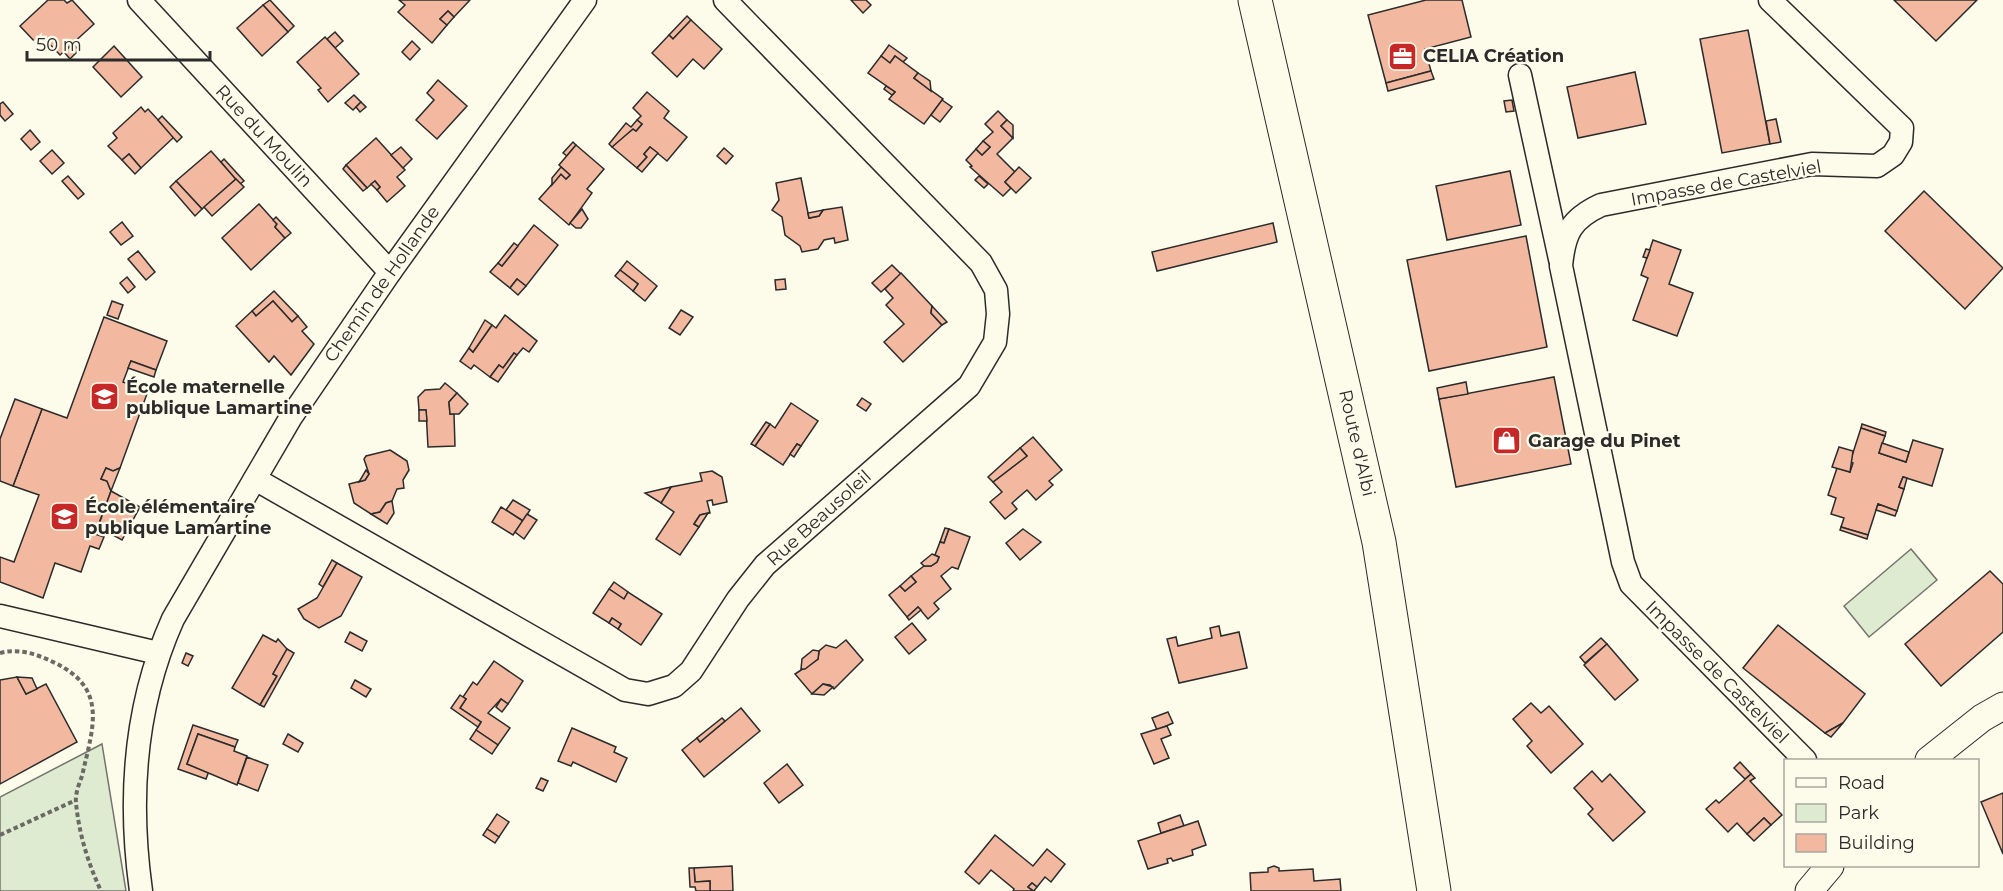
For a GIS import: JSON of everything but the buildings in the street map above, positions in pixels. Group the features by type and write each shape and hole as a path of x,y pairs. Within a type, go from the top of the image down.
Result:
{"main road":[{"name":"Route d'Albi","path":"1255,0 1379,542 1434,891"}],"street":[{"name":"Rue du Moulin","path":"139,0 390,272"},
{"name":"Chemin de Hollande","path":"141,891 136,858 135,776 145,696 158,653 177,611 291,417 390,272 585,0"},
{"name":"Rue Beausoleil","path":"255,479 625,690 648,694 674,686 691,671 738,599 765,565 969,386 983,366 995,342 998,314 996,290 981,263 725,0"},
{"name":"Impasse de Castelviel","path":"1561,266 1563,245 1570,228 1581,214 1601,205 1812,164 1877,166 1893,155 1901,142 1902,128 1770,0"},
{"name":"Impasse de Castelviel","path":"1520,75 1623,562 1631,584 1804,759"},
{"path":"0,616 158,653"},
{"path":"1930,759 1982,718 2003,706"},
{"path":"1809,891 1829,867"}],"path":[{"path":"0,653 7,651 37,654 68,669 88,689 95,719 75,800 87,861 101,891"},
{"path":"0,835 75,800"}],"green space":[{"path":"1911,549 1937,580 1869,637 1844,606"},
{"path":"102,744 126,891 0,891 0,797"}],"place":[{"name":"CELIA Création","path":"1402,56"},
{"name":"École maternelle publique Lamartine","path":"105,397"},
{"name":"Garage du Pinet","path":"1507,441"},
{"name":"École élémentaire publique Lamartine","path":"64,517"}]}
